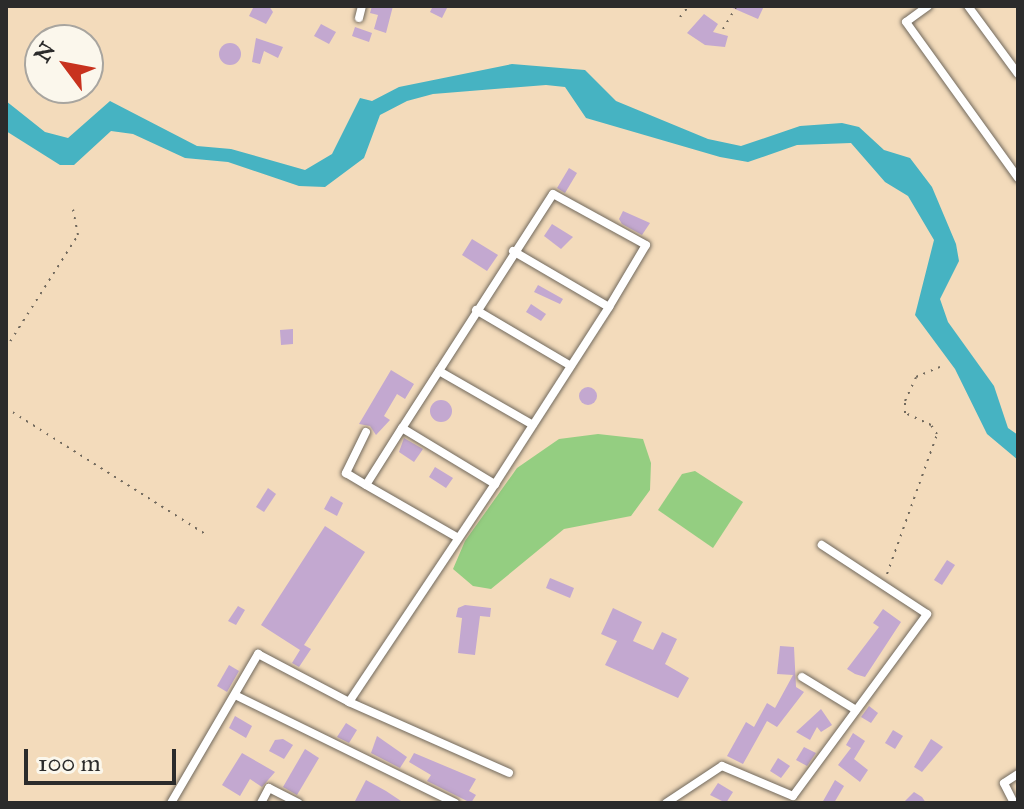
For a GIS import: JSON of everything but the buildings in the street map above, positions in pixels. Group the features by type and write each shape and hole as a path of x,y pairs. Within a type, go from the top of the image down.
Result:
{"street":[{"path":"359,18 362,6"},
{"path":"928,6 906,22 1018,178"},
{"path":"968,6 1018,74"},
{"path":"349,702 495,484 646,245 553,194 513,251 366,485"},
{"path":"513,251 609,307"},
{"path":"476,310 571,366"},
{"path":"439,371 533,425"},
{"path":"402,428 495,484"},
{"path":"366,432 346,473 458,538"},
{"path":"666,803 722,766 793,796 927,614 822,545"},
{"path":"171,803 258,654 349,702 509,773"},
{"path":"802,677 856,710"},
{"path":"235,695 455,803"},
{"path":"1014,803 1004,783 1018,774"},
{"path":"261,803 269,788 298,803"}],"path":[{"path":"680,17 689,6"},
{"path":"723,29 737,6"},
{"path":"6,348 78,235 73,209"},
{"path":"884,587 900,548 901,523 937,434 931,425 905,413 905,401 916,377 940,367"},
{"path":"6,408 204,533"}],"green space":[{"path":"598,434 643,439 651,463 650,490 631,516 564,529 491,589 473,586 453,569 465,541 517,468 559,439"},
{"path":"695,471 743,502 713,548 658,510 682,474"}],"water":[{"path":"512,64 585,70 616,101 708,139 741,146 800,126 842,123 859,127 884,150 910,158 932,187 956,244 959,261 940,299 948,322 994,386 1008,428 1018,435 1018,460 987,434 955,369 915,315 934,240 908,196 885,182 851,143 797,145 748,162 720,157 586,118 565,87 546,85 433,94 407,101 380,115 364,158 325,187 299,186 228,162 185,158 133,134 111,131 74,165 60,165 6,131 6,101 45,132 68,138 110,101 197,146 231,149 305,170 332,154 360,98 372,101 399,87"}]}
